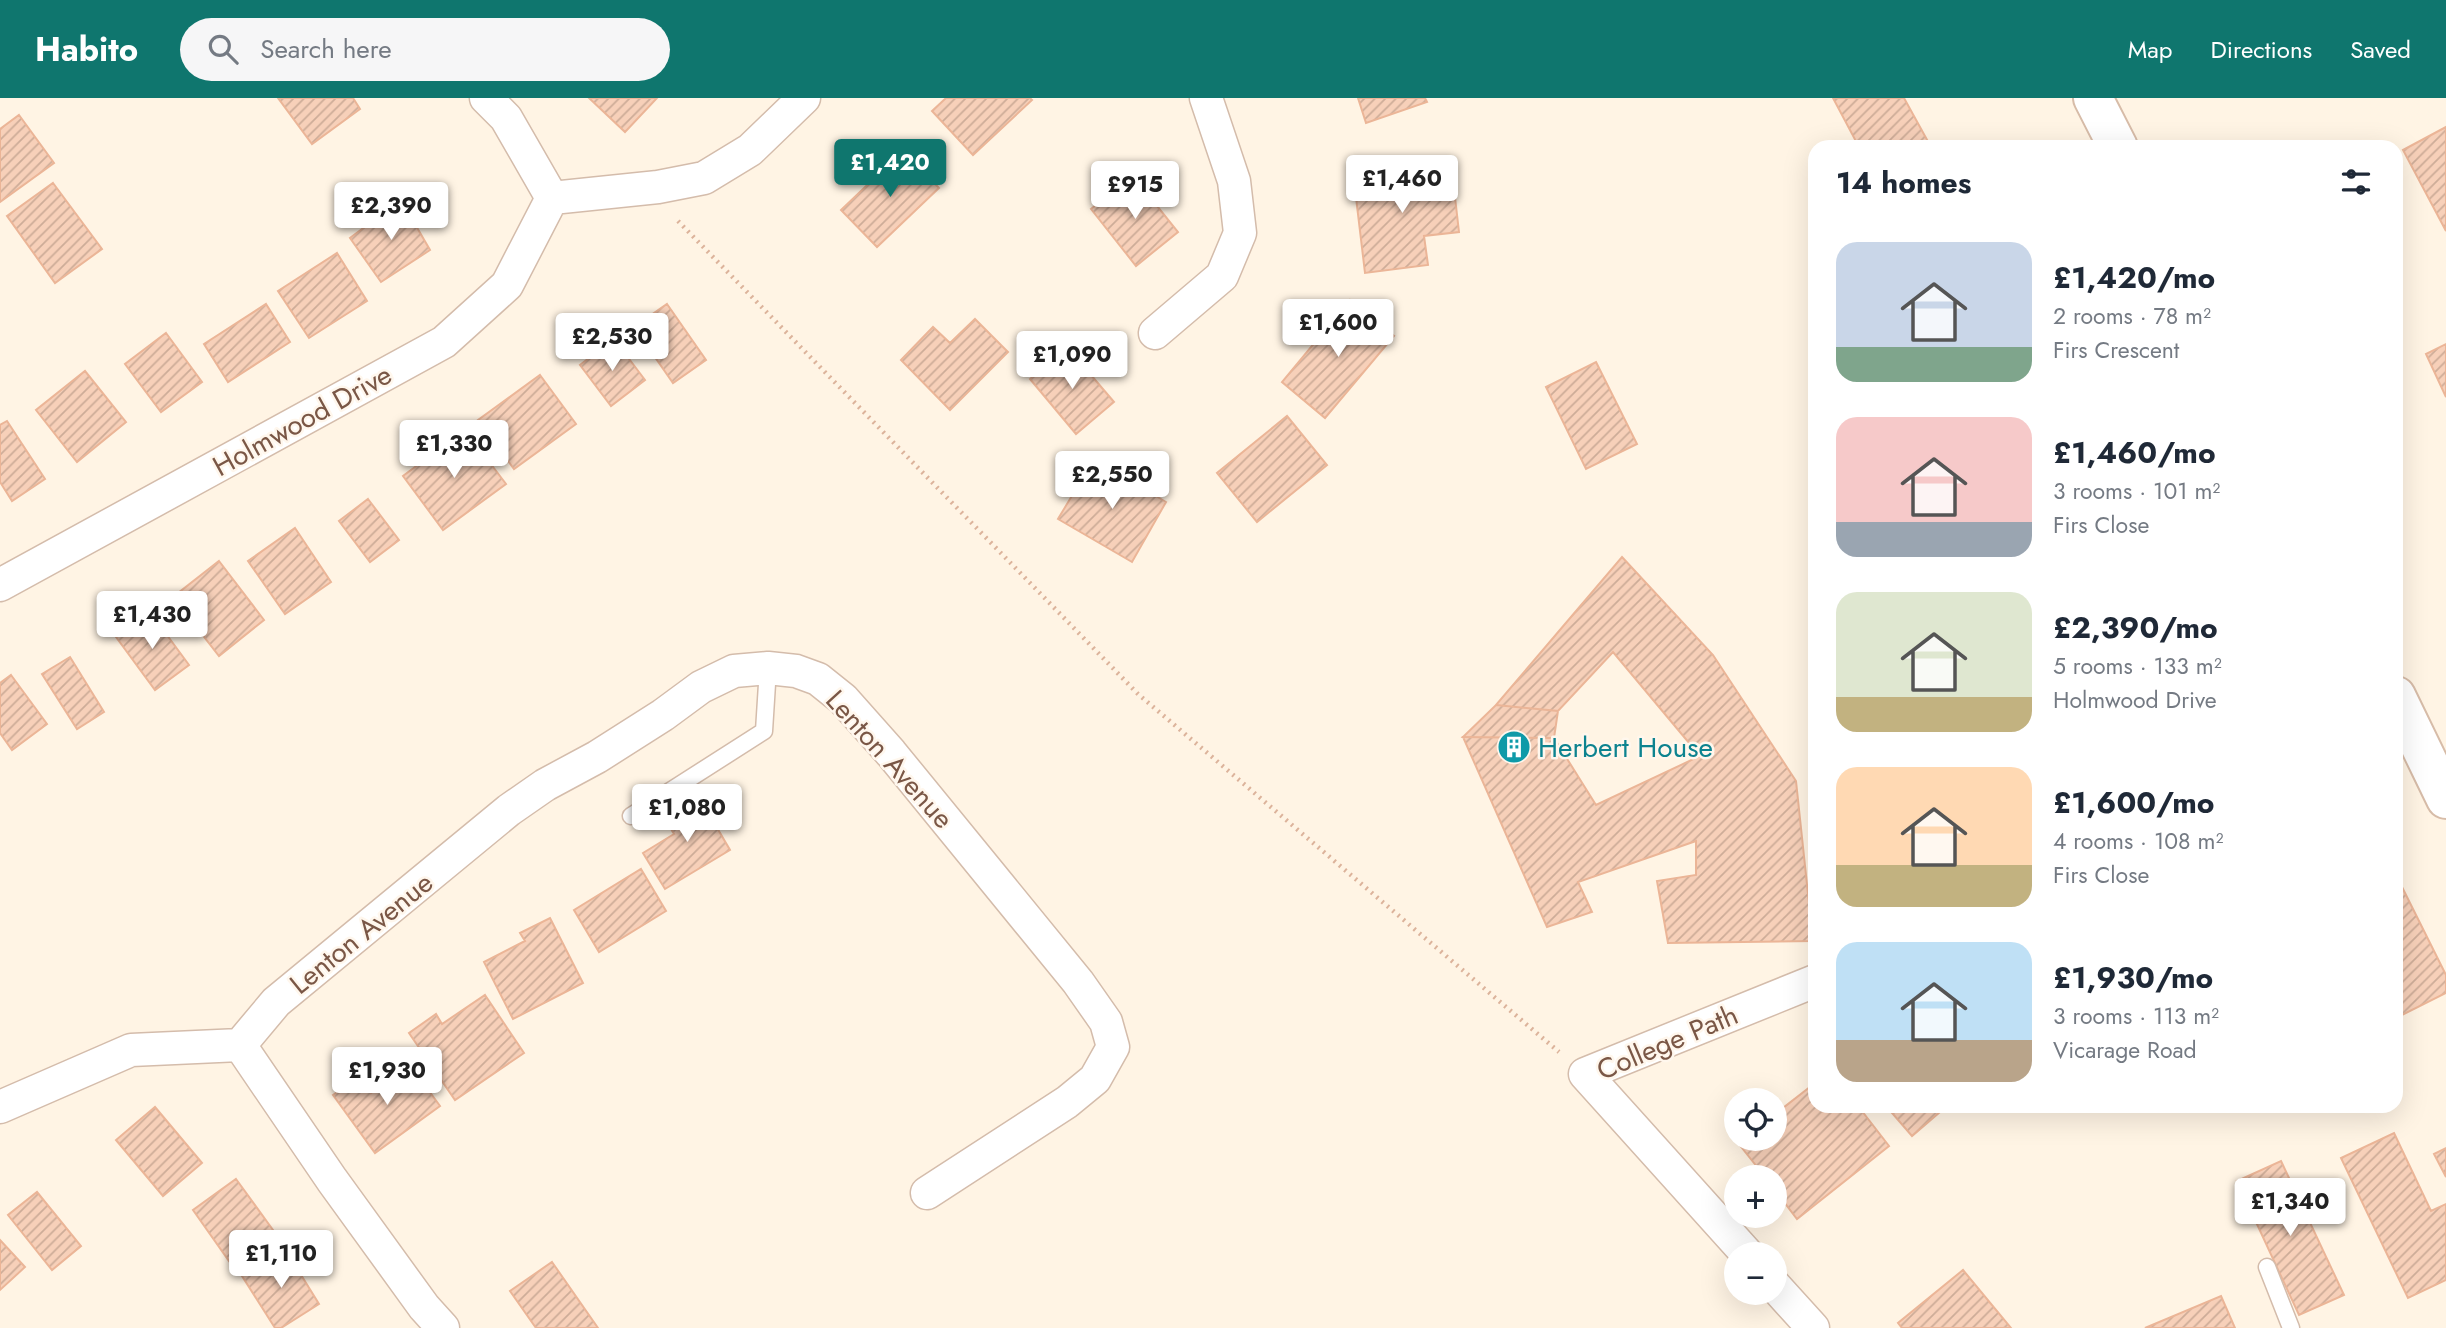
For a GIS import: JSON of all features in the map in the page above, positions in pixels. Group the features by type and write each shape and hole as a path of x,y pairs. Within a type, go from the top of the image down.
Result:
{"street":[{"path":"486,98 506,118 552,198 658,187 704,178 750,150 804,98"},
{"path":"1155,333 1222,276 1240,233 1234,181 1206,98"},
{"path":"2093,98 2114,140"},
{"name":"Holmwood Drive","path":"0,585 444,342 507,285 552,198"},
{"name":"Lenton Avenue","path":"240,1045 276,1002 509,810 545,785 630,736 701,687 734,671 768,668 796,671 818,680 843,699 891,753 1078,982 1106,1022 1113,1047 1095,1079 1067,1102 927,1193"},
{"path":"2403,710 2446,799"},
{"name":"College Path","path":"1736,1242 1585,1074 1808,984"},
{"path":"0,1107 131,1050 240,1045 332,1180 424,1307 443,1328"},
{"path":"1787,1299 1814,1328"}],"lane":[{"path":"631,816 764,731 768,668"},
{"path":"2267,1267 2291,1328"}],"path":[{"path":"658,187 676,218 1138,694 1585,1074"}],"building":[{"path":"278,98 353,98 360,109 312,144"},
{"path":"589,98 657,98 625,132"},
{"path":"946,98 1032,100 973,155 932,111"},
{"path":"1358,98 1425,98 1427,102 1366,123"},
{"path":"1833,98 1904,98 1927,140 1855,140"},
{"path":"19,115 54,163 0,202 0,129"},
{"path":"2446,127 2446,231 2403,150"},
{"path":"903,151 939,188 877,247 841,210"},
{"path":"1411,165 1412,176 1452,171 1459,232 1424,236 1428,265 1365,273 1353,172"},
{"path":"1133,176 1178,232 1136,266 1091,209"},
{"path":"53,183 102,249 55,283 7,216"},
{"path":"401,200 430,250 381,282 350,238"},
{"path":"337,253 367,301 309,338 278,291"},
{"path":"1350,300 1394,336 1325,418 1282,382"},
{"path":"266,304 290,342 228,382 204,344"},
{"path":"667,304 706,360 673,383 634,327"},
{"path":"975,319 1008,352 950,410 901,360 933,327 950,343"},
{"path":"166,333 202,382 161,412 125,364"},
{"path":"614,339 645,380 611,406 580,365"},
{"path":"2446,344 2446,397 2426,354"},
{"path":"1067,347 1114,402 1076,434 1030,379"},
{"path":"1596,362 1637,444 1586,469 1546,387"},
{"path":"85,371 126,422 77,462 36,410"},
{"path":"540,375 576,424 514,469 478,420"},
{"path":"1287,416 1327,465 1257,522 1217,473"},
{"path":"7,421 45,479 12,501 0,482 0,425"},
{"path":"465,430 506,484 443,530 403,476"},
{"path":"1094,459 1166,502 1132,562 1058,519"},
{"path":"368,499 399,540 370,562 339,521"},
{"path":"295,528 331,582 285,614 248,561"},
{"name":"Herbert House","path":"1622,557 1713,655 1796,781 1808,894 1808,941 1668,943 1657,881 1696,875 1696,841 1578,882 1592,912 1547,927 1463,737 1554,738 1596,805 1700,756 1613,652 1558,711 1496,705"},
{"path":"219,561 264,620 219,656 173,597"},
{"path":"150,612 189,665 155,690 116,637"},
{"path":"70,657 104,712 77,729 42,674"},
{"path":"11,675 47,724 12,750 0,733 0,683"},
{"path":"1496,705 1558,711 1554,738 1463,737"},
{"path":"699,797 730,850 665,889 643,853 674,834 664,817"},
{"path":"641,869 666,911 599,952 574,910"},
{"path":"2403,889 2446,975 2446,993 2403,1014"},
{"path":"550,918 583,983 513,1019 484,962 525,941 520,933"},
{"path":"485,995 524,1053 455,1100 409,1033 436,1014 442,1024"},
{"path":"410,1065 440,1106 375,1153 333,1095 359,1077 371,1093"},
{"path":"1808,1088 1808,1113 1863,1113 1889,1146 1797,1219 1787,1206 1787,1165 1756,1165 1744,1151 1787,1151 1787,1105"},
{"path":"155,1107 202,1163 163,1196 116,1140"},
{"path":"1892,1113 1939,1113 1912,1136"},
{"path":"2394,1133 2431,1211 2446,1204 2446,1280 2408,1298 2341,1158"},
{"path":"2446,1148 2446,1177 2434,1154"},
{"path":"2281,1161 2344,1295 2299,1315 2237,1181"},
{"path":"236,1179 273,1230 229,1261 193,1210"},
{"path":"37,1192 81,1246 52,1270 8,1215"},
{"path":"0,1240 25,1267 0,1290"},
{"path":"285,1249 319,1304 281,1328 275,1328 242,1276"},
{"path":"552,1262 598,1328 536,1328 510,1291"},
{"path":"1963,1270 2011,1328 1902,1328 1898,1323"},
{"path":"2221,1296 2235,1328 2145,1328"}],"place":[{"name":"Herbert House","path":"1514,747"}]}
